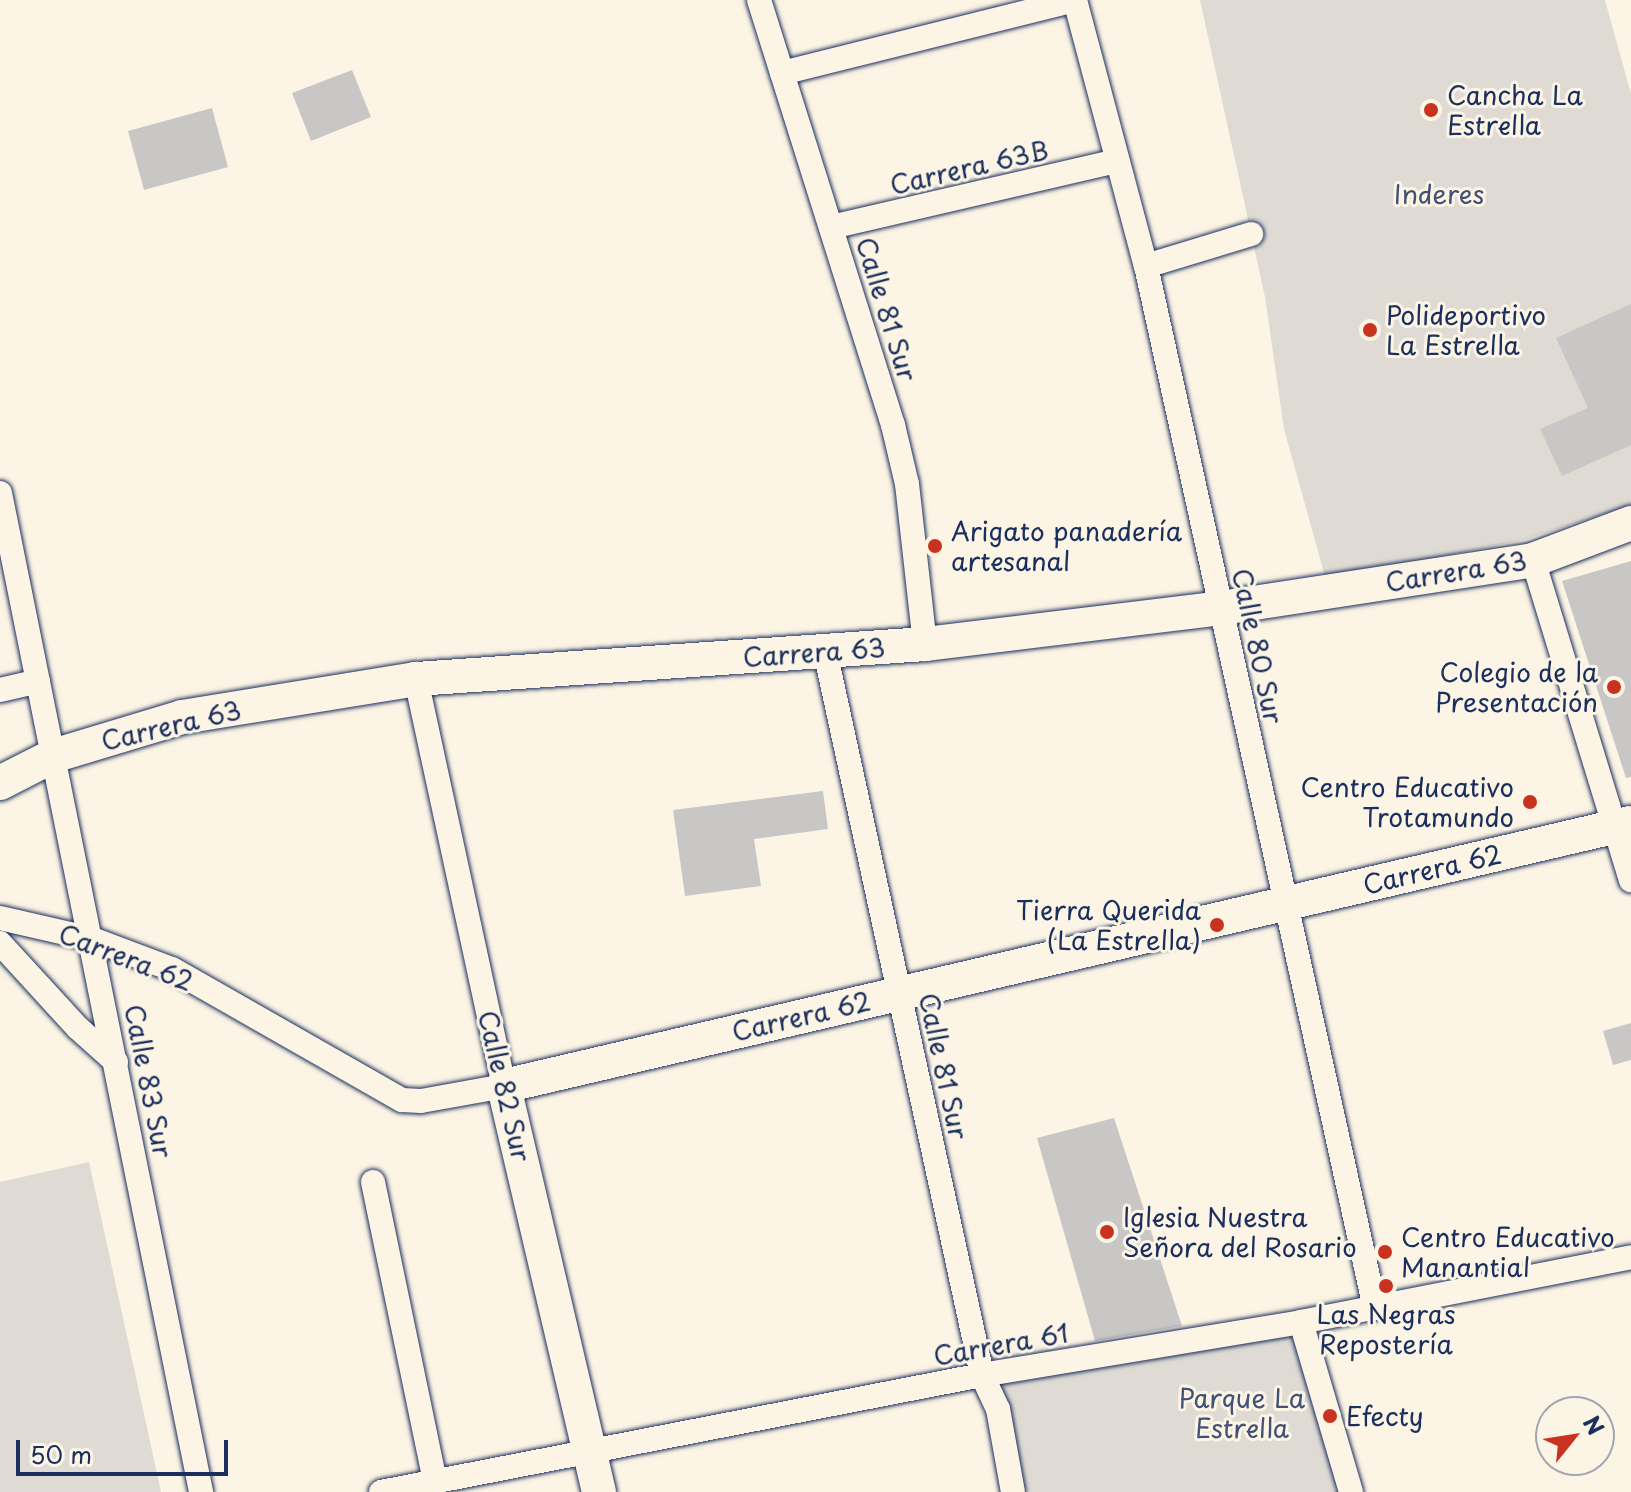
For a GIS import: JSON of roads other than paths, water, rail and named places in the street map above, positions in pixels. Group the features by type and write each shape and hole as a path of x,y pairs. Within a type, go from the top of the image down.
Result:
{"street":[{"name":"Calle 81 Sur","path":"759,0 881,382 907,484 925,644"},
{"path":"782,73 1075,0"},
{"name":"Calle 80 Sur","path":"1075,0 1146,266 1375,1308"},
{"name":"Carrera 63B","path":"831,227 1118,161"},
{"path":"1146,266 1251,234"},
{"name":"Calle 83 Sur","path":"0,493 201,1492"},
{"name":"Carrera 63","path":"0,783 53,756 182,717 416,679 925,644 1221,608 1533,560 1631,523"},
{"path":"1533,560 1623,825 1631,880"},
{"name":"Calle 81 Sur","path":"825,651 982,1375 998,1409 1013,1492"},
{"name":"Calle 82 Sur","path":"416,679 504,1086 592,1451 599,1492"},
{"path":"0,690 38,681"},
{"name":"Carrera 62","path":"0,918 92,939 172,969 402,1100 421,1101 504,1086 1623,825"},
{"name":"Carrera 62","path":"0,943 78,1028 116,1062"},
{"path":"373,1182 435,1482"},
{"name":"Carrera 61","path":"381,1492 982,1375 1301,1322 1631,1257"},
{"path":"1301,1322 1351,1492"}],"place":[{"name":"Cancha La Estrella","path":"1431,110"},
{"name":"Polideportivo La Estrella","path":"1370,330"},
{"name":"Arigato panadería artesanal","path":"935,546"},
{"name":"Colegio de la Presentación","path":"1614,687"},
{"name":"Centro Educativo Trotamundo","path":"1530,802"},
{"name":"Tierra Querida (La Estrella)","path":"1217,925"},
{"name":"Iglesia Nuestra Señora del Rosario","path":"1107,1232"},
{"name":"Centro Educativo Manantial","path":"1385,1252"},
{"name":"Las Negras Repostería","path":"1386,1286"},
{"name":"Efecty","path":"1330,1416"}],"park label":[{"name":"Inderes","path":"1439,194"},
{"name":"Parque La Estrella","path":"1242,1413"}]}
